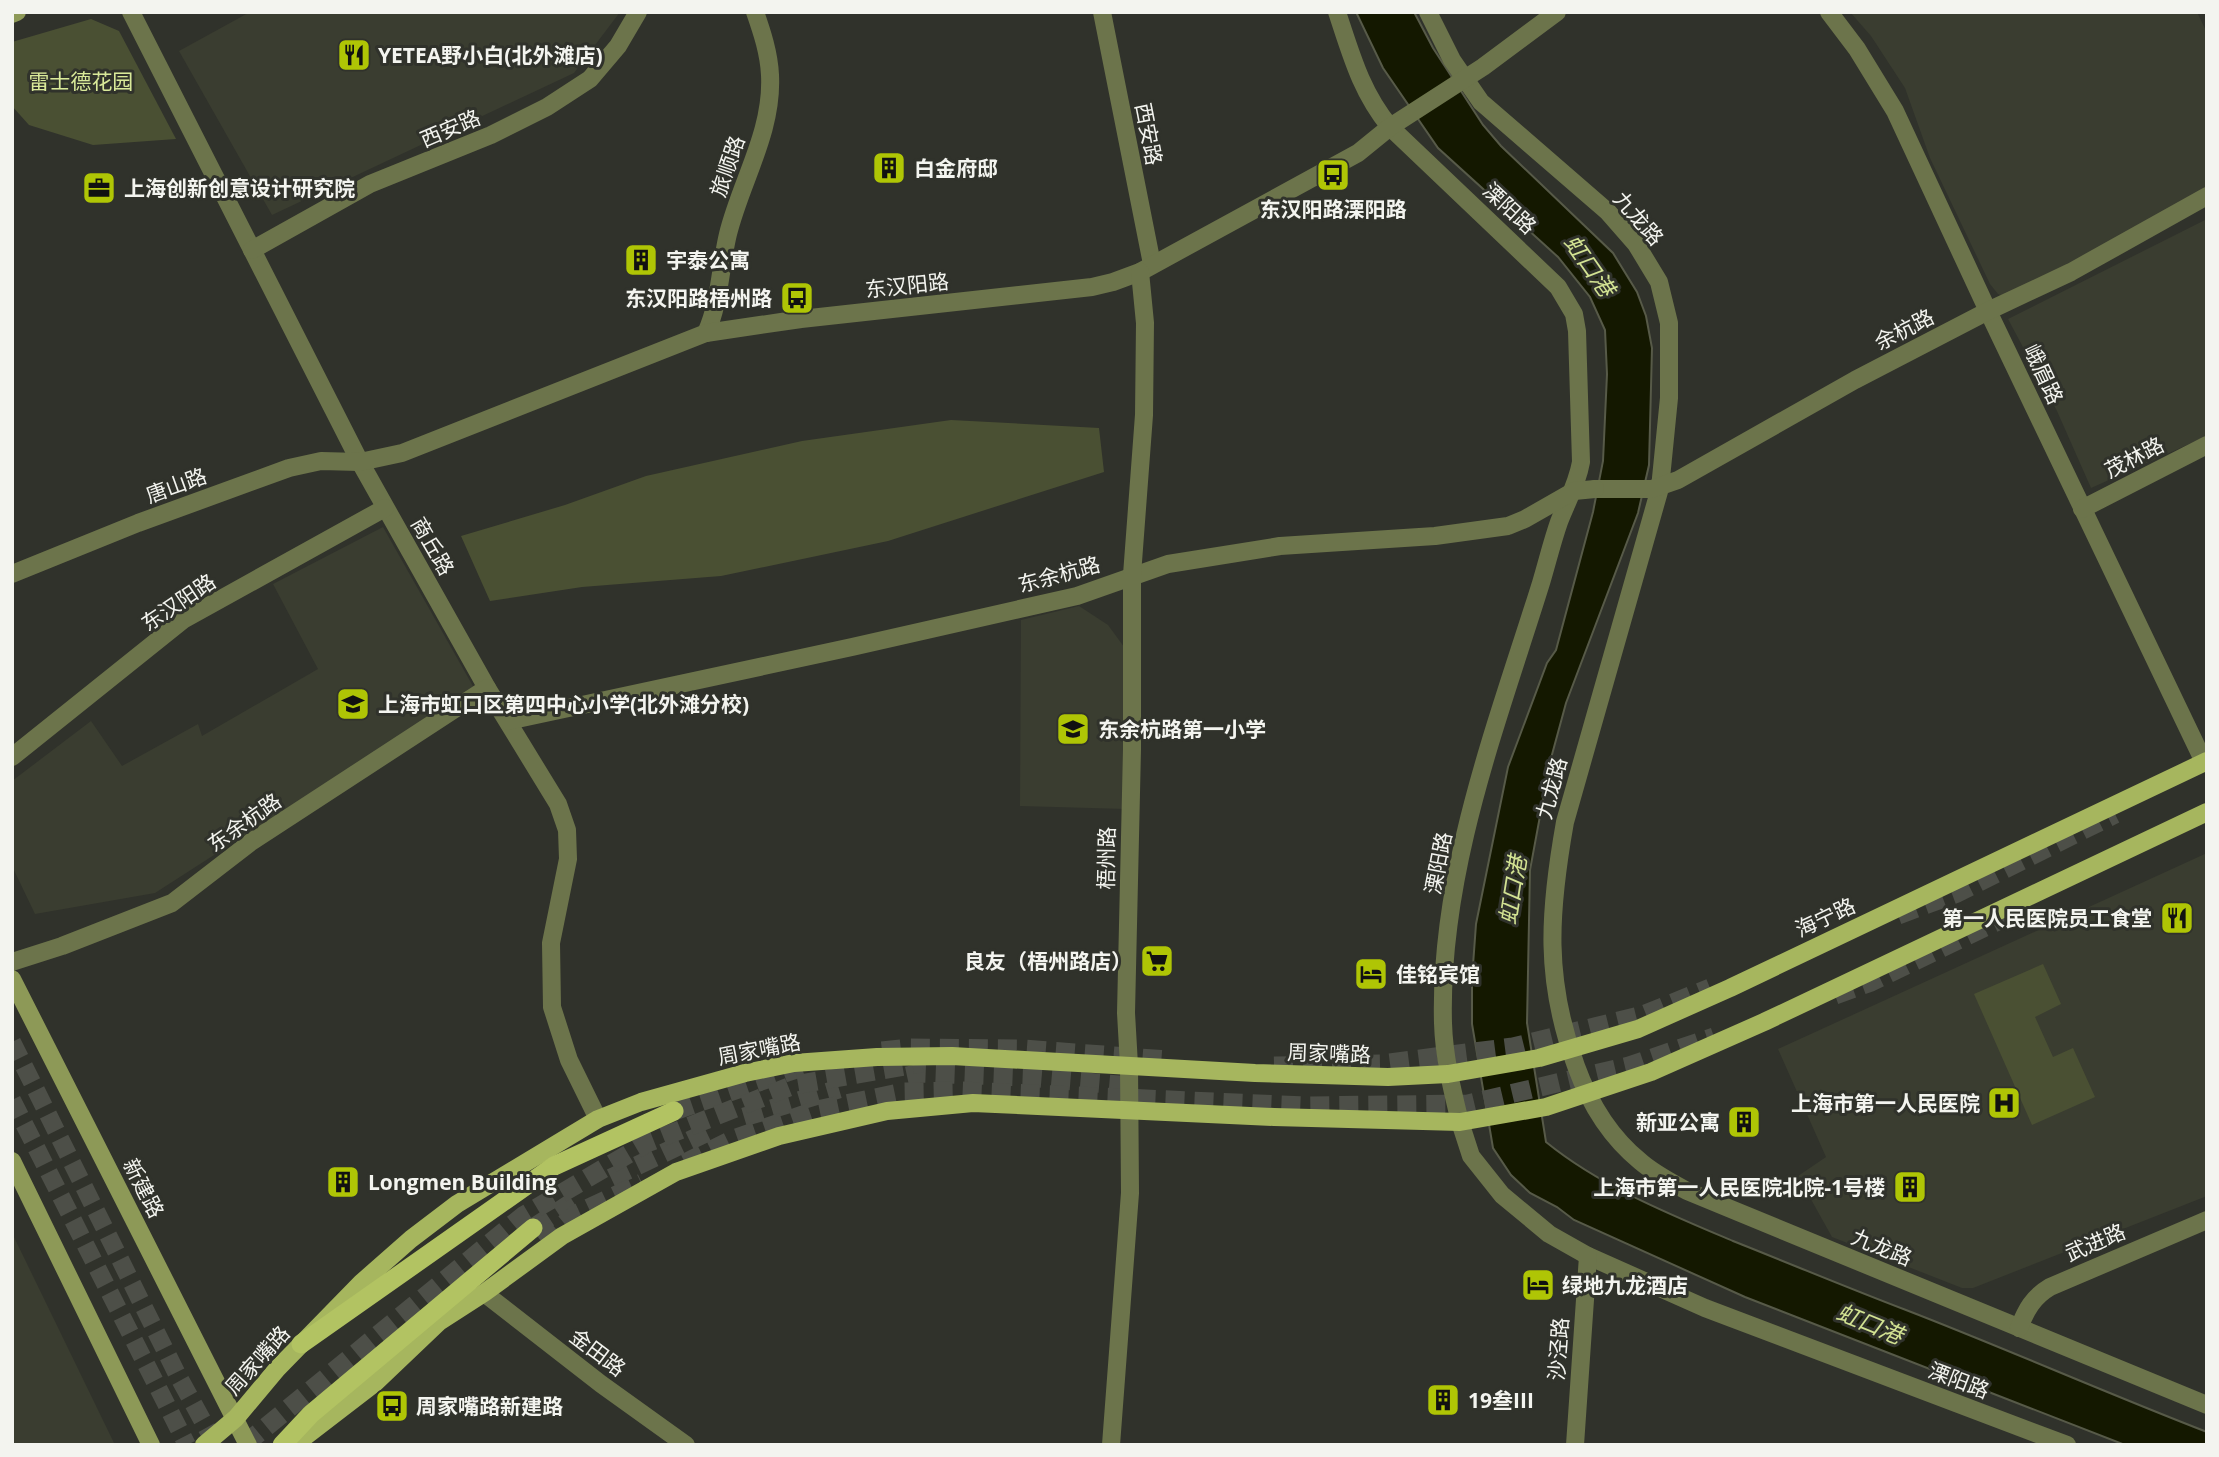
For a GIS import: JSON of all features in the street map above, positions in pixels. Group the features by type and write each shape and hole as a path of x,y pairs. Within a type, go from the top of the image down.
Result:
{"highway":[{"path":"301,1344 554,1166 674,1111"},
{"path":"282,1445 311,1414 533,1228"}],"main road":[{"name":"海宁路","path":"1448,1074 1539,1058 1638,1029 1730,988 2205,762"},
{"path":"293,1445 376,1382 439,1322 562,1236 676,1172 779,1136 887,1111 973,1103 1129,1112 1467,1121 1546,1107 1651,1072 1764,1022 2207,812"},
{"name":"新建路","path":"12,979 248,1445"},
{"name":"周家嘴路","path":"204,1445 236,1418 301,1344 361,1283 420,1232 457,1204 598,1119 641,1102 745,1073 794,1063 877,1057 952,1056 1306,1075 1388,1077 1448,1074"},
{"path":"12,1161 151,1445"}],"street":[{"name":"商丘路","path":"131,12 360,462 487,688 558,803 567,830 566,874 551,943 552,1007 569,1060 598,1119"},
{"name":"西安路","path":"251,250 370,184 491,135 547,107 590,79 618,46 638,12"},
{"name":"旅顺路","path":"706,333 713,317 728,233 766,120 770,75 765,43 755,12"},
{"name":"西安路","path":"1102,12 1146,268"},
{"name":"溧阳路","path":"1336,12 1361,84 1372,104 1390,127 1538,265 1558,287 1574,314 1580,358 1580,462 1574,491 1560,521 1501,711 1462,855 1452,908 1443,1023 1448,1074 1467,1121 1471,1156 1502,1195 1549,1234 1588,1256 1705,1308 2067,1445"},
{"name":"九龙路","path":"1428,12 1460,82 1489,111 1623,227 1648,261 1659,282 1669,323 1671,363 1665,444 1565,822 1556,870 1551,957 1553,985 1558,1012 1586,1094 1630,1153 1656,1173 1687,1191 2207,1405"},
{"name":"东汉阳路","path":"360,462 402,453 706,333 801,319 1092,287 1113,282 1146,268 1358,153 1390,127 1460,82 1557,12"},
{"name":"峨眉路","path":"1829,12 1857,48 1895,111 2082,509 2205,762"},
{"name":"余杭路","path":"1619,489 1652,489 1678,480 1855,380 1988,311 2071,272 2207,196"},
{"name":"梧州路","path":"1111,1445 1130,1193 1126,1013 1132,739 1132,575 1144,415 1146,268"},
{"name":"茂林路","path":"2082,509 2207,445"},
{"name":"唐山路","path":"12,574 138,523 289,468 321,461 360,462"},
{"name":"东余杭路","path":"508,721 1077,596 1168,564 1248,550 1435,536 1508,526 1574,491 1619,489"},
{"name":"东汉阳路","path":"12,757 183,621 385,508"},
{"name":"东余杭路","path":"12,962 62,946 172,903 251,842 487,688"},
{"name":"武进路","path":"2019,1328 2035,1297 2050,1287 2207,1220"},
{"name":"沙泾路","path":"1575,1445 1588,1256"},
{"name":"金田路","path":"484,1293 601,1384 686,1445"}],"shaded area":[{"path":"250,12 620,12 574,73 272,215 179,51"},
{"path":"1850,12 2197,12 2207,33 2207,190 2012,300 1998,294 1990,284 1930,158 1905,88 1871,36"},
{"path":"2207,219 2207,436 2091,488 2057,411 2008,319"},
{"name":"上海市虹口区第四中心小学(北外滩分校)","path":"383,527 474,688 155,893 35,914 12,866 12,781 91,721 122,766 198,724 202,736 318,669 273,584"},
{"name":"东余杭路第一小学","path":"1079,606 1108,625 1127,651 1126,809 1020,806 1021,620"},
{"name":"上海市第一人民医院","path":"2207,853 2207,1196 1973,1288 1962,1288 1832,1237 1798,1176 1826,1157 1778,1049"},
{"path":"12,1233 115,1445 12,1445"}],"green space":[{"name":"雷士德花园","path":"91,19 119,31 176,139 93,145 29,125 12,106 12,42"},
{"path":"951,420 1099,428 1104,472 888,541 721,576 582,587 490,601 461,536 565,505 646,476 802,441"},
{"path":"2043,964 2061,1004 2035,1017 2053,1057 2073,1048 2095,1097 2032,1125 1974,994"}],"water":[{"name":"虹口港","path":"1356,12 1414,12 1433,48 1483,125 1501,146 1613,253 1637,292 1646,316 1652,348 1649,465 1638,513 1566,703 1550,762 1530,870 1527,1023 1546,1142 1612,1186 1660,1209 2207,1432 2207,1445 2125,1445 1745,1297 1574,1220 1557,1207 1530,1193 1511,1175 1493,1148 1472,1024 1476,924 1508,767 1547,663 1556,650 1593,512 1603,461 1607,374 1605,330 1590,297 1558,257 1438,148 1383,68"}],"tunnel":[{"path":"1898,915 1957,893 2115,814"},
{"path":"1835,995 1871,982 2008,916"},
{"path":"1274,1066 1381,1064 1513,1047 1643,1015 1710,988"},
{"path":"685,1163 736,1138 817,1110 904,1092 961,1091 1307,1106 1468,1104 1629,1066 1714,1037"},
{"path":"12,1042 177,1374 216,1445"},
{"path":"882,1051 908,1048 1025,1049 1167,1060"},
{"path":"244,1445 523,1216 647,1143 794,1085 922,1063"},
{"path":"674,1111 805,1066"},
{"path":"907,1076 921,1073 1028,1077 1131,1086"},
{"path":"744,1117 839,1089"},
{"path":"12,1100 187,1445"},
{"path":"611,1178 710,1131"},
{"path":"542,1242 576,1214 642,1183"},
{"path":"533,1228 579,1198"}],"place":[{"name":"YETEA野小白(北外滩店)","path":"354,55"},
{"name":"白金府邸","path":"889,168"},
{"name":"东汉阳路溧阳路","path":"1333,175"},
{"name":"上海创新创意设计研究院","path":"99,188"},
{"name":"宇泰公寓","path":"641,260"},
{"name":"东汉阳路梧州路","path":"797,298"},
{"name":"上海市虹口区第四中心小学(北外滩分校)","path":"353,704"},
{"name":"东余杭路第一小学","path":"1073,729"},
{"name":"第一人民医院员工食堂","path":"2177,918"},
{"name":"良友（梧州路店）","path":"1157,961"},
{"name":"佳铭宾馆","path":"1371,974"},
{"name":"上海市第一人民医院","path":"2004,1103"},
{"name":"新亚公寓","path":"1744,1122"},
{"name":"Longmen Building","path":"343,1182"},
{"name":"上海市第一人民医院北院-1号楼","path":"1910,1187"},
{"name":"绿地九龙酒店","path":"1538,1285"},
{"name":"19叁III","path":"1443,1400"},
{"name":"周家嘴路新建路","path":"392,1406"}]}
